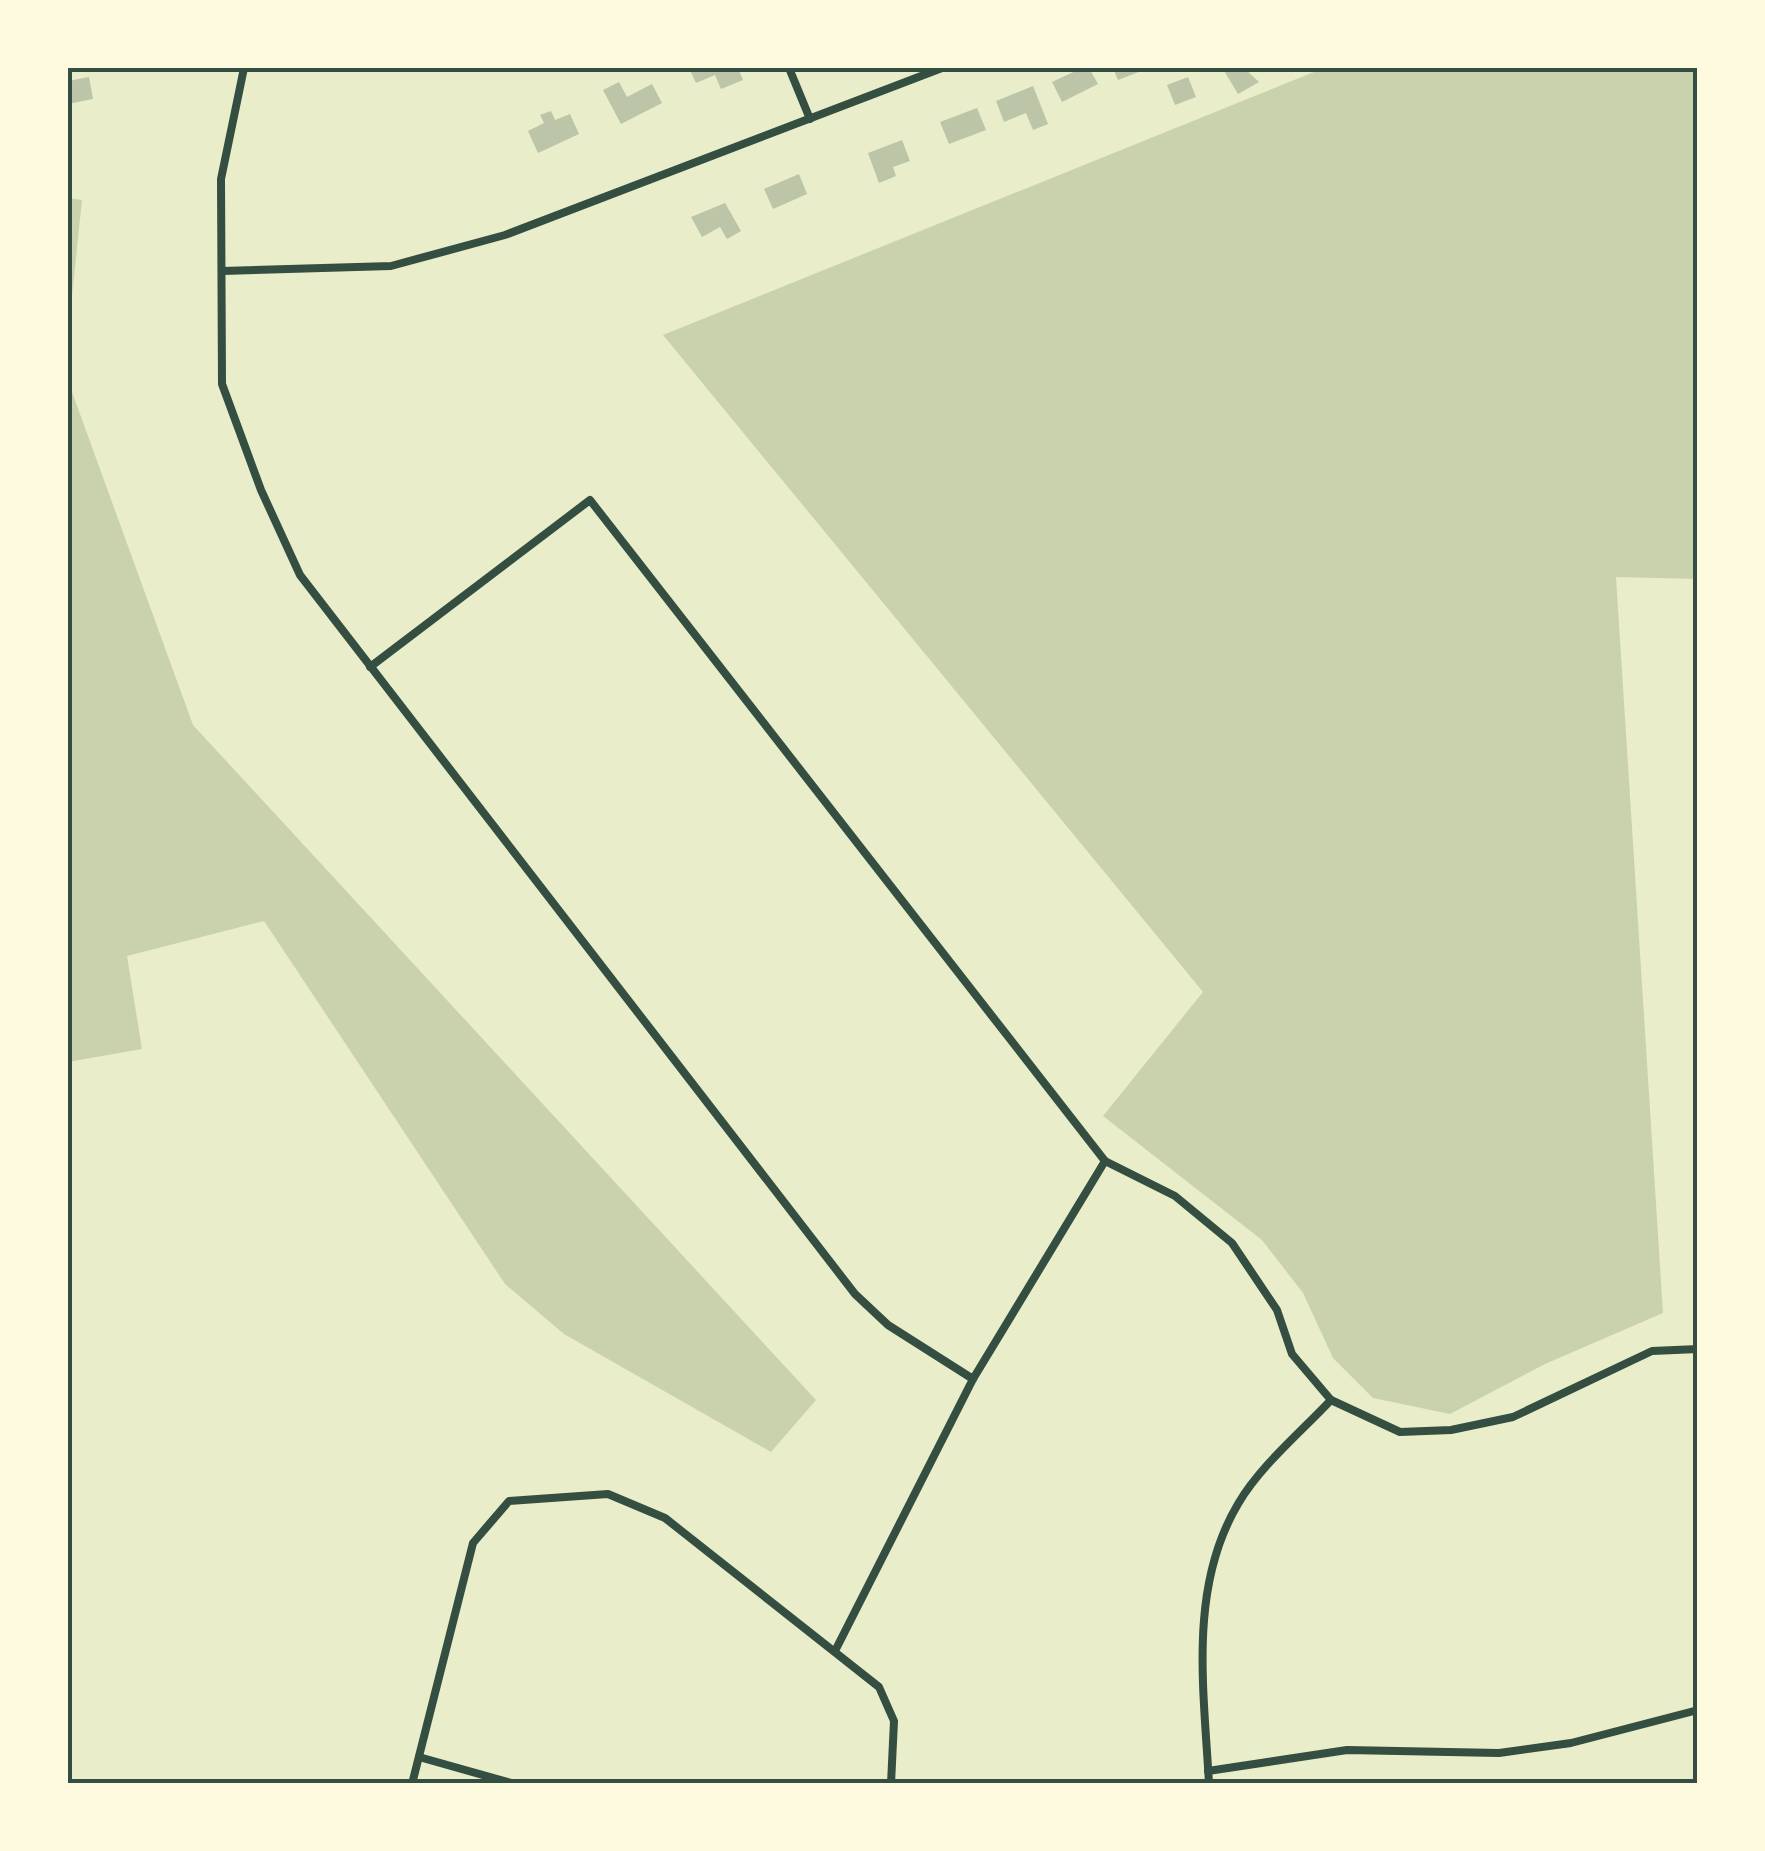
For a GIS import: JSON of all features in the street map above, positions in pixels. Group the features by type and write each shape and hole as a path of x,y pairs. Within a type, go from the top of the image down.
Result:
{"street":[{"path":"244,68 221,179 222,384 261,490 300,575 855,1294 888,1326 974,1379"},
{"path":"790,68 810,119"},
{"path":"222,271 392,266 505,235 942,68"},
{"path":"370,667 590,500 1104,1160 1175,1196 1232,1243 1277,1310 1292,1354 1331,1400 1400,1432 1451,1430 1513,1416 1652,1352 1698,1349"},
{"path":"836,1650 974,1379 1104,1160"},
{"path":"68,1173 68,1329"},
{"path":"1209,1784 1202,1614 1212,1558 1239,1502 1331,1400"},
{"path":"412,1784 473,1544 510,1501 608,1494 664,1518 879,1686 894,1722 891,1784"},
{"path":"1208,1771 1347,1750 1499,1753 1572,1743 1698,1710"},
{"path":"419,1757 515,1784"}],"green space":[{"path":"1324,68 1697,68 1697,579 1616,577 1663,1313 1545,1364 1450,1414 1373,1398 1333,1358 1303,1293 1262,1240 1103,1116 1203,992 663,335"},
{"path":"68,198 82,200 68,334"},
{"path":"68,381 193,725 816,1400 771,1452 564,1334 505,1284 264,921 127,956 142,1049 68,1062"}],"building":[{"path":"689,68 738,68 743,80 721,89 715,75 696,83"},
{"path":"1089,68 1098,84 1062,102 1052,82"},
{"path":"1113,68 1149,68 1118,80"},
{"path":"1244,68 1259,82 1238,94 1223,69"},
{"path":"89,77 93,99 68,104 68,81"},
{"path":"1188,77 1196,97 1175,105 1167,85"},
{"path":"619,82 627,97 652,84 662,103 621,124 603,90"},
{"path":"1033,86 1048,124 1033,130 1026,113 1004,122 996,101"},
{"path":"977,108 986,130 949,144 940,122"},
{"path":"551,111 555,120 570,114 579,134 538,153 528,131 544,123 540,115"},
{"path":"902,140 910,161 893,167 896,176 879,183 868,153"},
{"path":"799,174 807,194 773,209 764,189"},
{"path":"725,203 741,231 727,239 720,227 702,237 691,217"}]}
